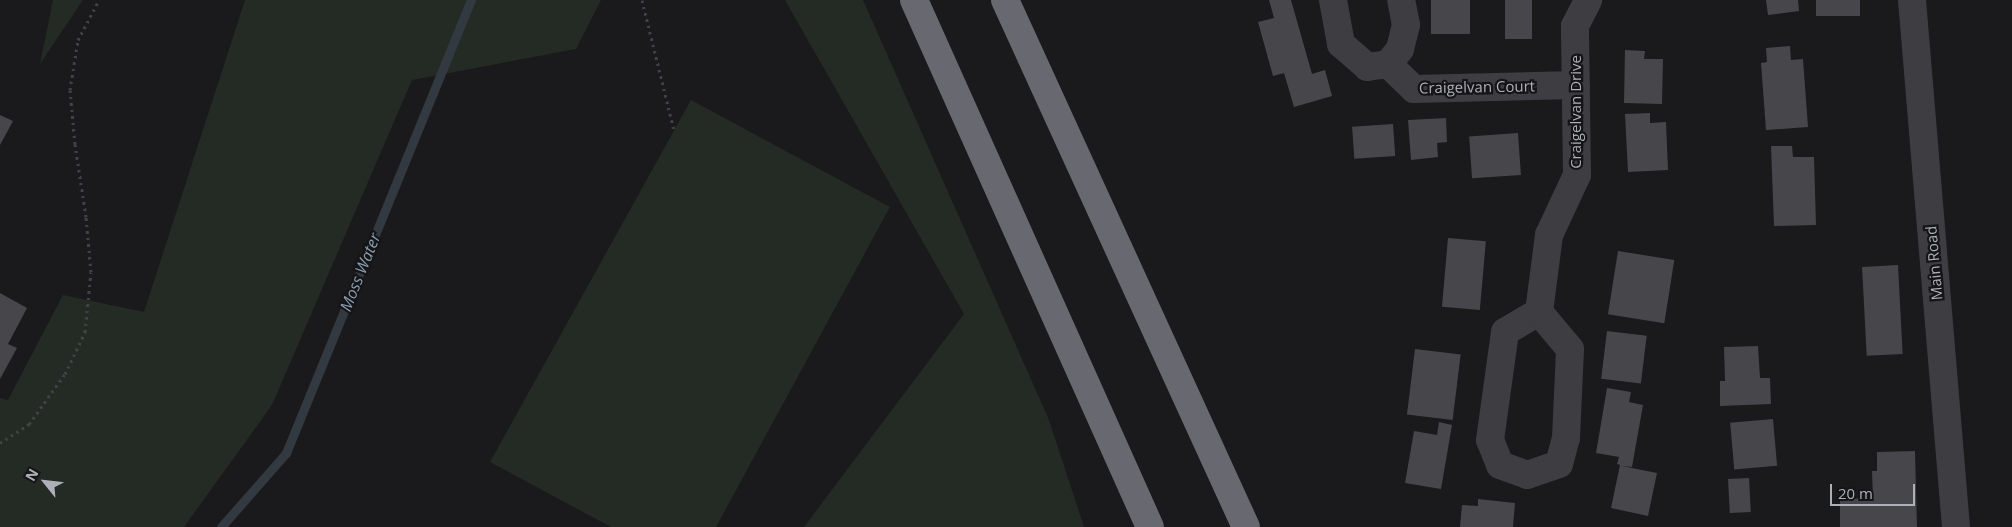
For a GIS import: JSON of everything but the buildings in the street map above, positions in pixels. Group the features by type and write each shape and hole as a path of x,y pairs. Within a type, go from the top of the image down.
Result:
{"highway":[{"path":"914,0 1150,527"},
{"path":"1005,0 1246,527"}],"street":[{"path":"1333,0 1341,44 1367,67 1388,64 1400,49 1406,25 1401,0"},
{"name":"Craigelvan Drive","path":"1539,312 1549,235 1577,175 1574,26 1588,0"},
{"name":"Main Road","path":"1912,0 1956,527"},
{"name":"Craigelvan Court","path":"1388,64 1414,89 1576,85"},
{"path":"1539,312 1570,349 1566,438 1560,464 1527,475 1500,466 1490,440 1505,332 1539,312"}],"path":[{"path":"0,443 29,424 65,374 85,332 91,272 70,90 78,40 99,0"},
{"path":"642,0 674,130"}],"shaded area":[{"path":"53,0 83,0 40,64"},
{"path":"245,0 601,0 576,49 412,80 272,405 184,527 0,527 0,398 8,400 63,295 144,312"},
{"path":"785,0 863,0 1049,420 1084,527 804,527 964,314"},
{"path":"691,100 890,207 716,527 611,527 490,462"}],"waterway":[{"name":"Moss Water","path":"221,527 286,453 471,0"}]}
